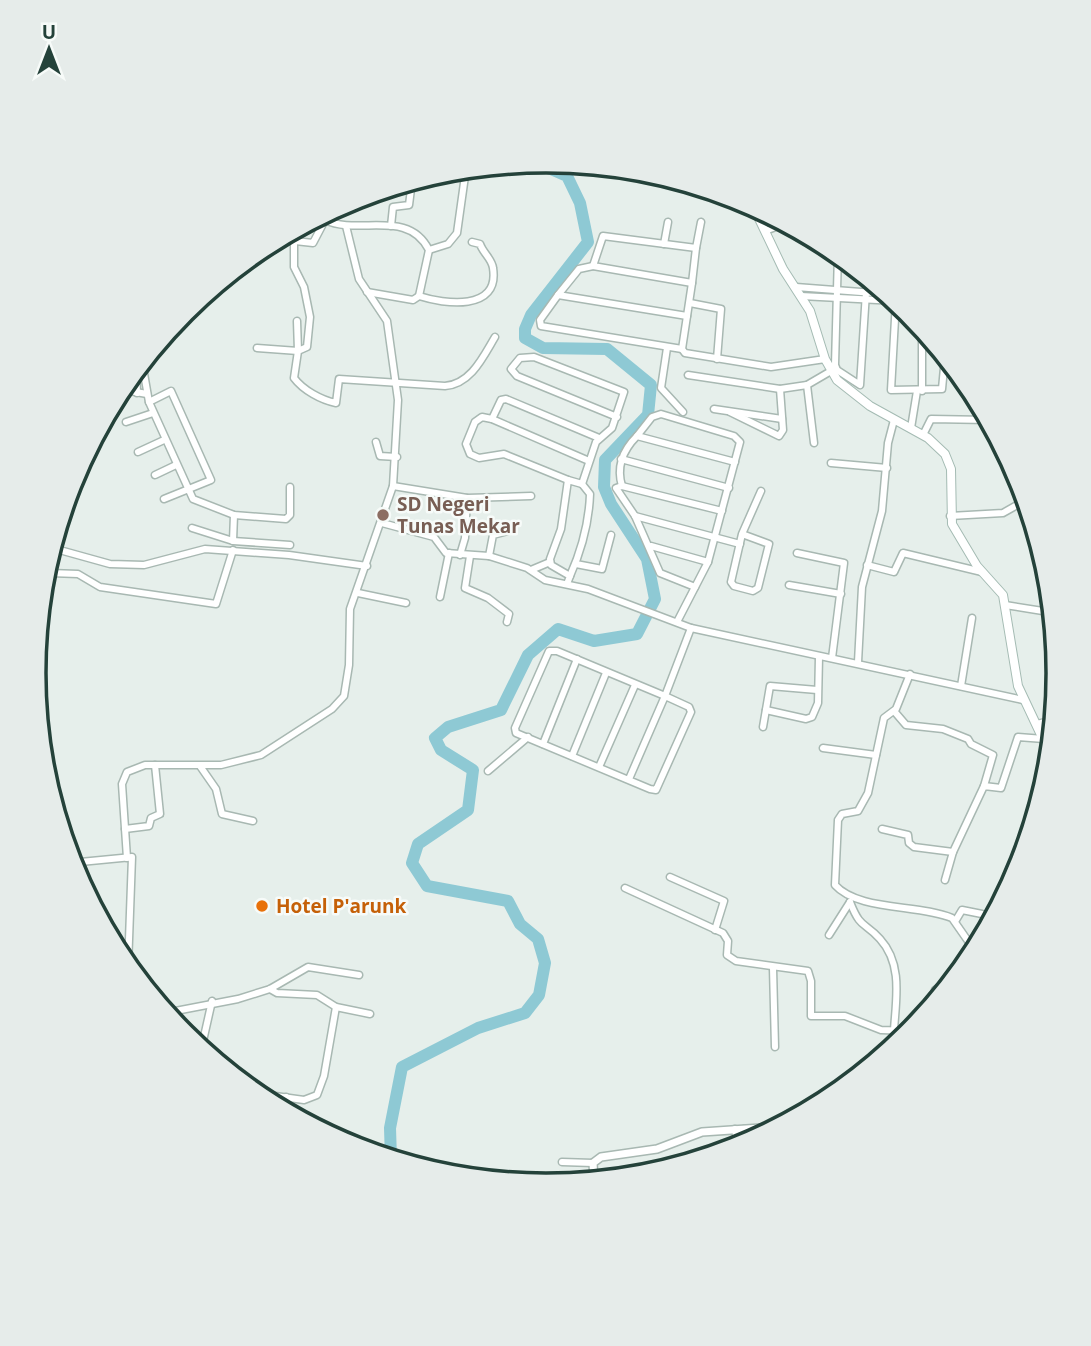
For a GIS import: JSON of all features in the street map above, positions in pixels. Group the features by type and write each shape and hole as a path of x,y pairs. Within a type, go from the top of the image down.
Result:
{"main road":[{"path":"761,222 783,269 802,296 819,332 825,359 831,370 848,391 937,445 951,469 950,516 971,557 998,588 1005,605 1009,648 1023,700 1041,733"}],"street":[{"path":"429,250 448,244 457,233 464,180"},
{"path":"391,226 393,207 409,205 411,192"},
{"path":"332,221 346,226 391,226 415,233 429,250"},
{"path":"664,244 668,222"},
{"path":"682,349 701,222"},
{"path":"127,858 124,778 132,768 155,765 200,766 239,762 261,755 340,702 348,679 350,609 358,593 393,486 397,457 398,383 387,321 366,292 351,255 346,226"},
{"path":"296,240 315,242 319,228"},
{"path":"765,231 773,228"},
{"path":"593,266 603,236 696,248"},
{"path":"257,348 298,351 307,347 311,328 304,287 294,267 294,241"},
{"path":"419,296 459,304 475,299 488,289 493,279 492,263 480,244 472,242"},
{"path":"366,292 413,300 419,296 429,250"},
{"path":"692,284 593,266 579,269 540,320 541,326 682,349 685,353 716,359 786,367 825,359"},
{"path":"837,267 835,365 853,382 861,384 866,290"},
{"path":"796,287 836,295"},
{"path":"558,295 687,316"},
{"path":"802,296 877,298"},
{"path":"866,297 874,296"},
{"path":"690,303 721,309 716,359"},
{"path":"895,315 890,387 894,391 944,388 945,372"},
{"path":"297,321 295,380 310,392 335,404 340,379 445,386 461,383 495,337"},
{"path":"911,428 919,391 921,343"},
{"path":"667,348 661,388 683,412"},
{"path":"582,484 599,438 610,432 617,417 624,396 622,389 534,357 520,358 511,369 512,374 617,417"},
{"path":"688,375 780,388 807,385 831,370"},
{"path":"144,376 146,394 164,440 195,500 234,515 288,517 290,487"},
{"path":"807,385 814,443"},
{"path":"136,387 136,393"},
{"path":"730,412 775,435 782,434 780,388"},
{"path":"149,402 171,391 211,480 164,499"},
{"path":"132,392 146,394"},
{"path":"492,419 501,400 506,399 599,438"},
{"path":"714,409 782,419"},
{"path":"126,422 153,413"},
{"path":"622,486 619,475 621,459 652,417 661,414 738,438 740,442 708,562 677,622"},
{"path":"567,584 583,547 590,495 582,484 504,454 479,458 470,454 466,444 475,422 482,417 589,461"},
{"path":"923,435 932,419 977,420"},
{"path":"859,662 862,587 879,525 888,443 894,420"},
{"path":"637,436 735,463"},
{"path":"138,452 164,440"},
{"path":"376,442 380,456 397,457"},
{"path":"621,459 729,488"},
{"path":"831,463 887,468"},
{"path":"155,475 176,465"},
{"path":"531,570 550,562 561,529 568,480"},
{"path":"393,486 467,498 531,496"},
{"path":"695,587 660,573 635,516 616,488 622,486 722,511"},
{"path":"742,534 769,544 756,590 732,584 742,534 761,491"},
{"path":"460,555 465,538 467,498"},
{"path":"950,516 1003,513 1016,505"},
{"path":"233,541 234,515"},
{"path":"635,516 740,544"},
{"path":"382,523 432,535 442,551 489,556 531,570 545,580 567,584 641,607 691,628 819,657 859,662 994,696 1023,700"},
{"path":"192,528 233,541 289,544"},
{"path":"489,556 493,535 508,531"},
{"path":"576,564 602,569 611,536"},
{"path":"63,545 110,564 144,565 197,550 233,550 367,566"},
{"path":"650,546 708,562"},
{"path":"57,569 78,574 100,587 216,604 233,550"},
{"path":"440,597 449,553"},
{"path":"797,553 842,560 845,569 832,658"},
{"path":"867,565 895,572 903,553 984,573"},
{"path":"470,556 465,588 488,598 509,614 507,622"},
{"path":"550,562 570,576"},
{"path":"789,585 841,594"},
{"path":"358,593 406,603"},
{"path":"1005,605 1041,610"},
{"path":"961,686 972,618"},
{"path":"629,779 691,628"},
{"path":"557,651 665,696 689,707 691,712 659,788 650,789 516,733 515,728 547,653 557,651"},
{"path":"766,710 809,719 816,709 819,657"},
{"path":"543,744 577,659"},
{"path":"572,756 606,673"},
{"path":"897,1029 896,972 892,958 881,940 859,922 852,900 835,884 838,820 842,814 858,811 863,803 884,718 894,711 910,674"},
{"path":"599,767 635,685"},
{"path":"763,727 769,688 772,685 817,690"},
{"path":"894,711 906,725 943,729 968,739 971,744 993,755 984,786 953,852 945,880"},
{"path":"1038,726 1042,724"},
{"path":"1038,726 1042,726"},
{"path":"488,771 528,737"},
{"path":"984,786 998,790 1001,788 1018,737 1041,739"},
{"path":"823,748 876,755"},
{"path":"125,829 149,826 152,818 160,814 155,765"},
{"path":"200,766 216,789 222,814 253,821"},
{"path":"882,829 908,835 909,844 914,847 953,852"},
{"path":"83,862 132,858 129,949"},
{"path":"670,877 724,901 715,930"},
{"path":"625,888 726,937 726,953 731,958 773,968 810,972 811,1016 845,1016 881,1030 896,1030"},
{"path":"852,900 908,906 956,920 968,940"},
{"path":"829,935 852,900"},
{"path":"956,920 962,910 982,914"},
{"path":"177,1010 239,999 270,989 308,967 359,975"},
{"path":"773,968 775,1047"},
{"path":"270,989 277,993 317,995 336,1007 370,1014"},
{"path":"204,1038 212,1002"},
{"path":"279,1096 304,1100 320,1092 336,1007"},
{"path":"735,1129 736,1135"},
{"path":"562,1162 593,1163 601,1157 657,1149 702,1132 751,1129"},
{"path":"593,1163 593,1171"}],"waterway":[{"path":"391,1148 390,1128 402,1067 478,1028 525,1013 539,995 545,963 538,939 520,924 508,901 427,886 412,863 418,844 468,810 473,770 441,750 435,738 448,727 501,710 528,655 558,629 594,641 637,634 655,599 647,559 611,504 604,487 605,460 648,415 651,385 607,349 543,348 525,338 525,329 531,315 588,242 580,203 567,176 561,173"}],"place":[{"name":"SD Negeri Tunas Mekar","path":"383,515"},
{"name":"Hotel P'arunk","path":"262,906"}]}
